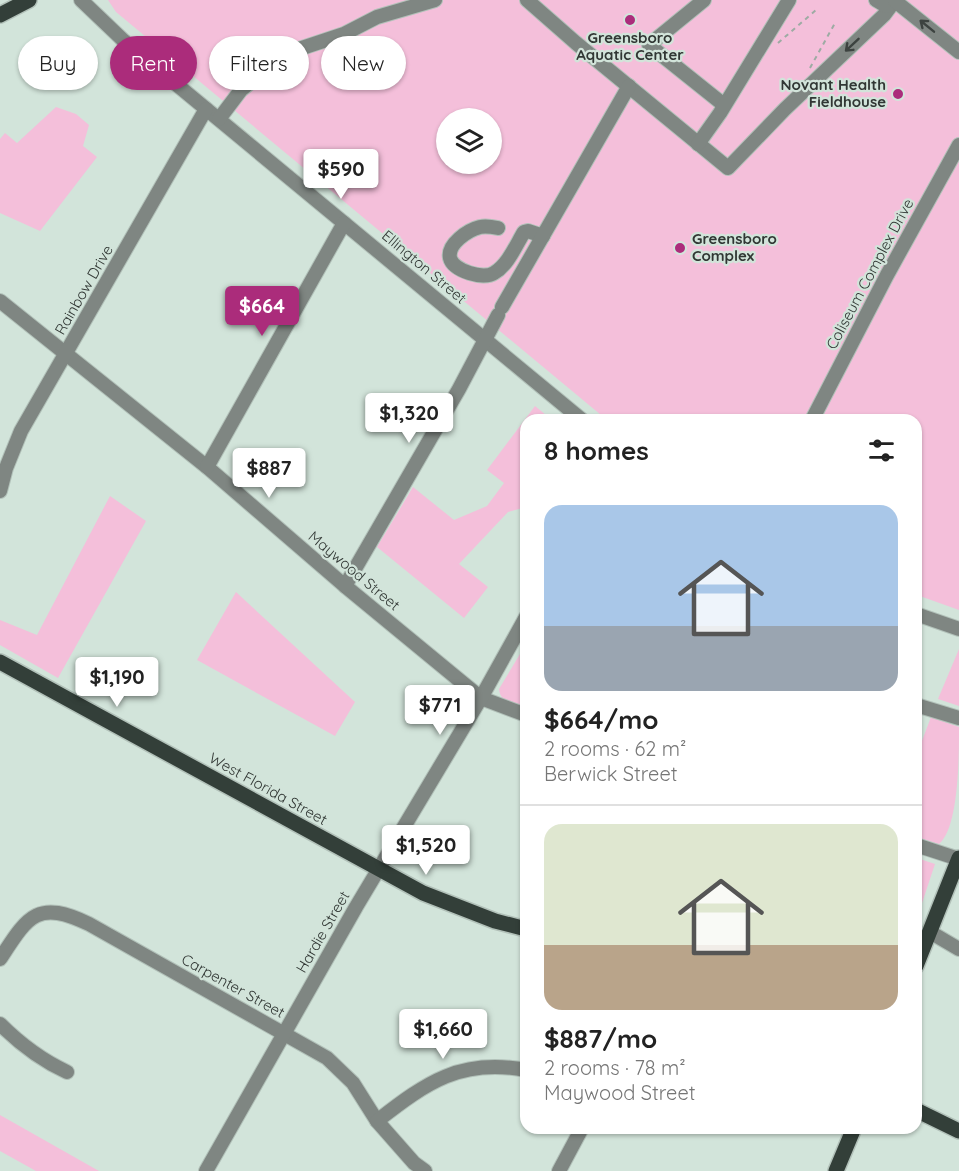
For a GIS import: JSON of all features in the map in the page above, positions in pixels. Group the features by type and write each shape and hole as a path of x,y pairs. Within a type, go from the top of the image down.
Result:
{"main road":[{"path":"0,15 29,0"},
{"name":"West Florida Street","path":"0,662 378,870 443,902 495,921 520,927"},
{"path":"922,951 959,858"},
{"path":"922,1113 959,1131"},
{"path":"836,1171 851,1134"}],"street":[{"name":"Ellington Street","path":"81,0 112,30 206,109 575,414"},
{"path":"219,119 242,90 284,54 344,34 377,17 435,0"},
{"path":"526,0 728,168 884,15 895,1"},
{"path":"704,0 650,45 724,105"},
{"path":"698,144 789,0"},
{"path":"876,0 882,5 895,1"},
{"path":"895,1 959,52"},
{"path":"345,586 459,389 484,339 629,86"},
{"name":"Rainbow Drive","path":"0,491 6,468 21,431 206,109"},
{"name":"Coliseum Complex Drive","path":"815,414 887,275 959,145"},
{"path":"207,467 344,223"},
{"path":"498,228 481,227 462,237 451,251 450,259 454,265 471,274 484,277 494,274 502,266 524,232 528,231 543,236"},
{"name":"Maywood Street","path":"0,301 207,467 345,586 481,698 520,714"},
{"path":"922,616 959,629"},
{"name":"Hardie Street","path":"206,1171 520,628"},
{"path":"922,707 959,718"},
{"path":"922,847 959,858"},
{"name":"Carpenter Street","path":"0,958 16,934 31,918 48,912 69,914 327,1058 353,1083 377,1121 414,1163 425,1171"},
{"path":"930,932 959,949"},
{"path":"0,1024 18,1043 43,1061 67,1072"},
{"path":"377,1121 417,1090 457,1071 496,1066 520,1069"},
{"path":"559,1171 579,1134"}],"path":[{"path":"755,56 780,42 816,10"},
{"path":"804,91 811,68 835,23"}],"shaded area":[{"name":"Greensboro Complex","path":"108,0 959,0 959,610 922,597 922,414 600,414 210,90 309,90 309,36 209,36 209,89 197,79 197,36 145,36 116,12"},
{"path":"56,107 76,114 89,125 83,146 97,157 40,231 0,213 0,139 5,133 17,143"},
{"path":"535,406 545,414 529,414"},
{"path":"520,426 520,509 508,512 459,564 488,587 464,618 377,547 413,487 454,520 487,506 504,483 487,470"},
{"path":"110,496 146,521 58,678 0,645 0,620 37,635"},
{"path":"236,592 355,702 335,736 197,660"},
{"path":"959,649 959,706 938,699"},
{"path":"520,654 520,706 505,700 499,689"},
{"path":"931,717 959,727 957,790 951,823 939,844 922,839 922,741"},
{"path":"922,860 935,864 922,903"},
{"path":"0,1115 99,1171 36,1171 0,1151"}],"place":[{"name":"Greensboro Aquatic Center","path":"630,20"},
{"name":"Novant Health Fieldhouse","path":"898,94"},
{"name":"Greensboro Complex","path":"680,248"}]}
